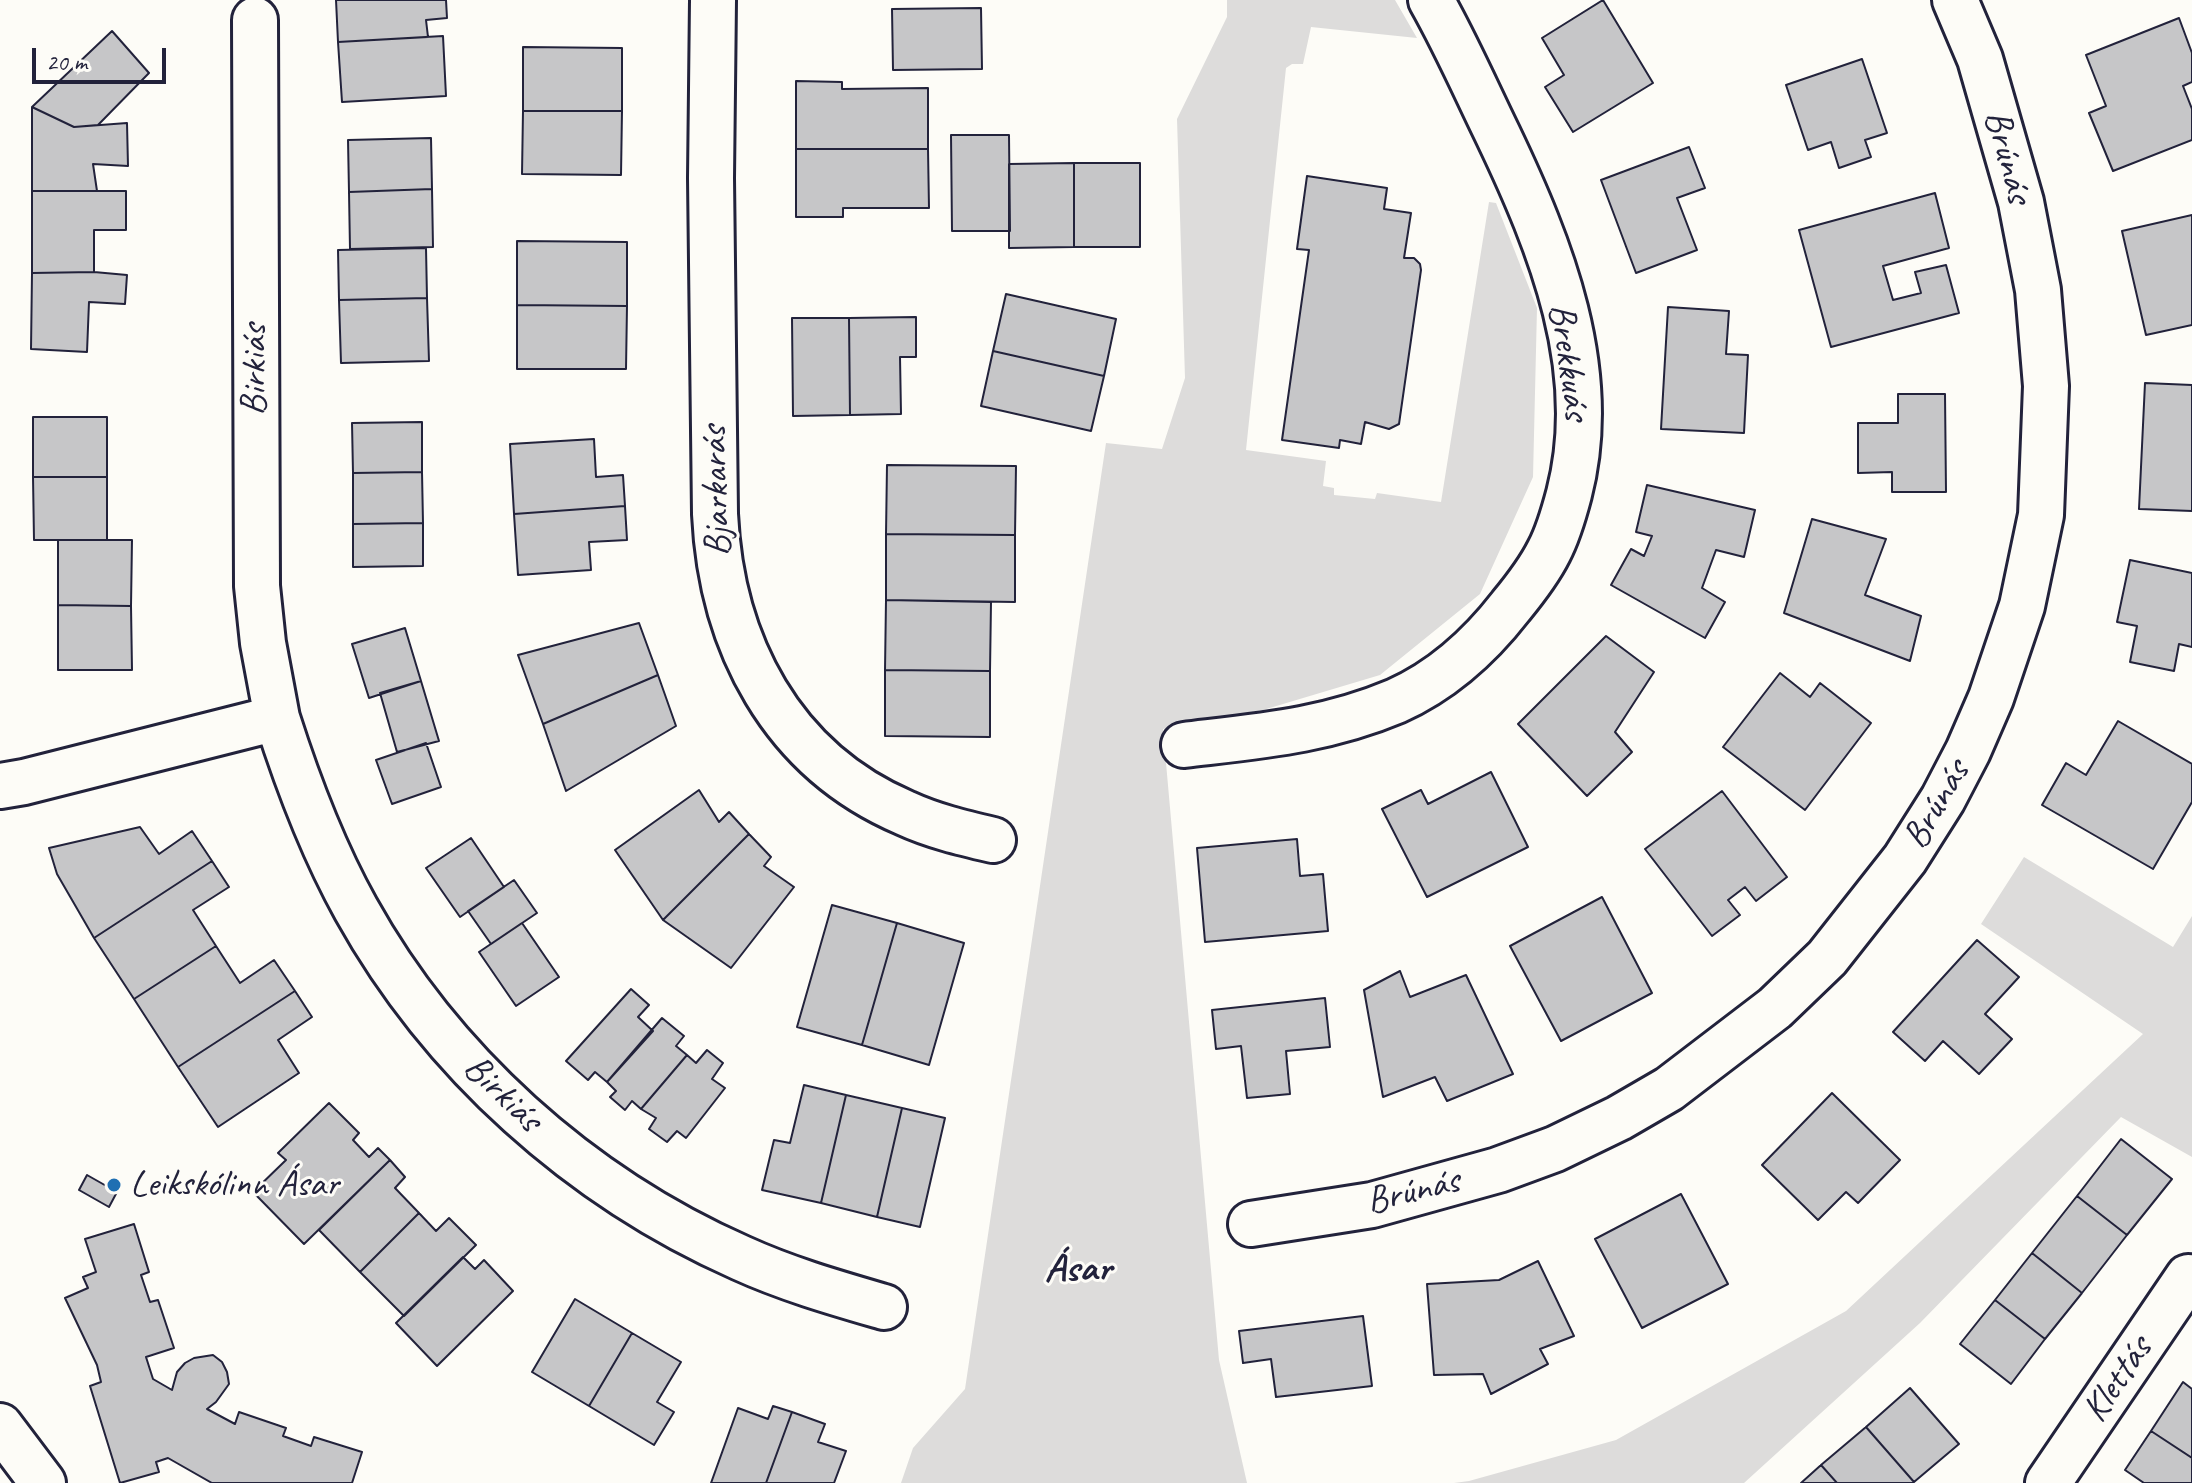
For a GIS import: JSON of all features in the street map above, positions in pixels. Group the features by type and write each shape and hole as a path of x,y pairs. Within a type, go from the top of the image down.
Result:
{"street":[{"name":"Bjarkarás","path":"713,0 711,178 715,514 723,590 734,627 749,663 768,696 791,727 823,761 861,790 903,813 947,830 993,840"},
{"name":"Brekkuás","path":"1184,745 1310,729 1398,700 1433,681 1483,640 1526,587 1550,550 1565,509 1577,462 1580,393 1571,329 1531,204 1450,33 1431,0"},
{"name":"Brúnás","path":"1251,1224 1372,1205 1498,1170 1555,1149 1669,1089 1775,1008 1827,958 1905,859 1943,799 1991,698 2022,606 2041,515 2046,386 2038,290 2021,202 1980,59 1955,0"},
{"name":"Birkiás","path":"255,20 257,586 263,643 277,718 294,772 322,842 356,909 395,973 441,1033 492,1088 548,1139 609,1184 673,1225 755,1264 812,1286 884,1307"},
{"path":"0,786 277,718"},
{"name":"Klettás","path":"2048,1483 2188,1277"},
{"path":"0,1426 43,1483"}],"shaded area":[{"path":"1227,0 1395,0 1417,38 1311,27 1303,64 1292,64 1286,68 1246,450 1326,461 1323,486 1334,488 1334,495 1375,499 1377,493 1441,502 1489,202 1496,203 1537,308 1533,477 1480,594 1380,675 1263,710 1163,729 1219,1360 1247,1483 901,1483 913,1448 965,1389 1106,443 1162,449 1185,378 1177,119 1227,17"},
{"path":"2024,857 2173,947 2192,916 2192,1157 2121,1117 1920,1323 1744,1483 1454,1483 1616,1440 1846,1311 2143,1034 1981,924"}],"building":[{"path":"336,0 446,0 447,18 426,20 428,37 338,42"},
{"path":"1603,0 1653,83 1573,132 1545,87 1564,75 1542,38"},
{"path":"981,8 982,69 893,70 892,9"},
{"path":"2179,18 2192,53 2192,82 2183,86 2192,109 2192,140 2113,171 2089,113 2106,106 2086,55"},
{"path":"112,31 149,73 98,125 74,127 32,107"},
{"path":"443,36 446,96 342,102 338,42"},
{"path":"523,47 622,48 622,111 523,111"},
{"path":"1862,59 1887,133 1865,140 1871,157 1839,168 1831,142 1808,150 1786,85"},
{"path":"796,81 842,82 842,89 928,88 928,149 796,149"},
{"path":"32,107 74,127 127,123 128,166 93,164 97,191 32,191"},
{"path":"523,111 622,111 621,175 522,174"},
{"path":"951,135 1009,135 1010,231 952,231"},
{"path":"431,138 432,189 349,192 348,140"},
{"path":"1689,147 1705,188 1677,198 1697,250 1636,273 1601,180"},
{"path":"796,149 928,149 929,208 843,208 843,217 796,217"},
{"path":"1074,163 1140,163 1140,247 1074,247"},
{"path":"1074,163 1074,247 1009,248 1009,164"},
{"path":"1307,176 1387,188 1384,209 1411,213 1404,258 1414,258 1421,270 1399,424 1389,429 1365,422 1361,444 1340,440 1339,448 1282,440 1309,250 1297,249"},
{"path":"432,189 433,247 350,249 349,192"},
{"path":"32,191 126,191 126,230 94,230 94,272 32,273"},
{"path":"1935,193 1949,248 1883,266 1893,300 1921,293 1915,272 1946,265 1959,313 1831,347 1799,230"},
{"path":"2192,215 2192,325 2146,335 2122,231"},
{"path":"517,241 627,242 627,306 517,305"},
{"path":"426,248 427,298 339,300 338,250"},
{"path":"32,273 127,275 125,304 89,302 87,352 31,349"},
{"path":"1006,294 1116,319 1104,376 993,351"},
{"path":"427,298 429,361 341,363 339,300"},
{"path":"517,305 627,306 626,369 517,369"},
{"path":"1668,307 1729,311 1726,354 1748,355 1744,433 1661,429"},
{"path":"916,317 916,357 900,357 901,414 850,415 849,318"},
{"path":"792,318 849,318 850,415 793,416"},
{"path":"993,351 1104,376 1091,431 981,406"},
{"path":"2145,383 2192,385 2192,511 2139,509"},
{"path":"1898,394 1945,394 1946,492 1892,492 1892,472 1858,473 1858,423 1898,423"},
{"path":"33,417 107,417 107,477 33,477"},
{"path":"422,422 422,472 353,473 352,423"},
{"path":"594,439 596,477 623,475 625,506 514,514 510,444"},
{"path":"887,465 1016,466 1015,535 886,534"},
{"path":"422,472 423,523 353,524 353,473"},
{"path":"33,477 107,477 107,540 34,540"},
{"path":"1647,485 1755,510 1744,557 1716,550 1702,588 1725,602 1705,638 1611,585 1631,549 1644,556 1652,536 1636,532"},
{"path":"625,506 627,540 589,542 591,570 518,575 514,514"},
{"path":"1812,519 1886,539 1865,595 1921,616 1910,661 1784,613"},
{"path":"423,523 423,566 353,567 353,524"},
{"path":"886,534 1015,535 1015,602 886,600"},
{"path":"58,540 132,540 131,606 58,605"},
{"path":"2130,560 2192,573 2192,647 2179,644 2174,671 2130,662 2137,626 2117,622"},
{"path":"886,600 991,602 990,671 885,670"},
{"path":"58,605 131,606 132,670 58,670"},
{"path":"639,623 658,675 543,724 518,655"},
{"path":"405,628 421,681 369,698 352,644"},
{"path":"1606,636 1654,672 1615,732 1632,752 1587,796 1518,724"},
{"path":"885,670 990,671 990,737 885,736"},
{"path":"1780,673 1810,697 1820,683 1871,723 1805,810 1723,747"},
{"path":"658,675 676,726 566,791 543,724"},
{"path":"421,681 439,741 397,752 380,693"},
{"path":"2118,721 2192,764 2192,802 2153,869 2042,805 2066,763 2086,775"},
{"path":"426,743 441,787 392,804 376,760"},
{"path":"1491,772 1528,847 1427,897 1382,809 1421,790 1428,804"},
{"path":"699,790 719,822 729,812 749,834 663,920 615,850"},
{"path":"1722,791 1787,877 1756,901 1745,887 1728,900 1740,915 1712,936 1645,849"},
{"path":"140,827 159,854 192,831 212,861 94,938 57,874 49,848"},
{"path":"749,834 771,857 764,866 794,887 731,968 663,920"},
{"path":"471,838 504,887 460,917 426,868"},
{"path":"1297,839 1300,876 1323,874 1328,931 1205,942 1197,848"},
{"path":"212,861 229,887 193,910 216,946 134,999 94,938"},
{"path":"514,880 537,913 491,944 468,911"},
{"path":"1602,897 1652,993 1561,1041 1510,946"},
{"path":"832,905 897,923 862,1045 797,1027"},
{"path":"522,923 559,977 516,1006 479,952"},
{"path":"897,923 964,943 929,1065 862,1045"},
{"path":"1977,940 2019,977 1985,1014 2012,1039 1979,1074 1943,1041 1925,1061 1893,1032"},
{"path":"216,946 240,983 274,960 295,991 178,1067 134,999"},
{"path":"1400,971 1410,997 1466,975 1513,1074 1447,1101 1435,1077 1383,1097 1364,990"},
{"path":"631,989 649,1005 638,1017 653,1031 607,1082 595,1072 588,1080 566,1061"},
{"path":"295,991 312,1017 278,1040 299,1073 218,1127 178,1067"},
{"path":"1325,998 1330,1047 1286,1051 1290,1094 1247,1098 1241,1046 1216,1049 1212,1010"},
{"path":"662,1018 684,1036 676,1046 687,1055 641,1109 632,1101 625,1110 610,1097 616,1091 607,1082"},
{"path":"707,1050 723,1063 712,1079 725,1088 686,1138 677,1131 667,1142 649,1129 656,1118 641,1109 687,1055 696,1063"},
{"path":"804,1085 846,1095 821,1203 762,1190 774,1140 790,1143"},
{"path":"1832,1093 1900,1160 1858,1203 1846,1192 1818,1220 1762,1165"},
{"path":"846,1095 902,1108 877,1217 821,1203"},
{"path":"329,1103 359,1133 353,1140 369,1157 378,1148 390,1160 304,1244 253,1192 286,1160 278,1153"},
{"path":"902,1108 945,1118 920,1227 877,1217"},
{"path":"2121,1139 2172,1179 2127,1235 2077,1196"},
{"path":"390,1160 405,1177 395,1188 419,1213 360,1272 319,1230"},
{"path":"87,1175 117,1192 109,1207 79,1190"},
{"path":"1681,1194 1728,1284 1642,1328 1595,1239"},
{"path":"2077,1196 2127,1235 2082,1293 2032,1253"},
{"path":"419,1213 436,1231 449,1218 476,1245 404,1316 360,1272"},
{"path":"134,1224 149,1272 141,1275 150,1302 158,1300 174,1348 146,1357 153,1379 172,1390 177,1372 185,1363 213,1355 222,1362 229,1384 207,1409 235,1424 239,1412 286,1428 283,1436 311,1446 314,1437 362,1452 352,1483 212,1483 168,1458 156,1462 159,1472 120,1483 90,1386 101,1382 97,1365 65,1298 88,1288 83,1277 96,1272 85,1239"},
{"path":"2032,1253 2082,1293 2045,1339 1995,1300"},
{"path":"463,1257 475,1269 484,1260 513,1291 437,1366 396,1323"},
{"path":"1538,1261 1574,1336 1540,1349 1548,1364 1491,1394 1483,1374 1434,1375 1427,1284 1499,1280"},
{"path":"575,1299 632,1333 589,1406 532,1372"},
{"path":"1995,1300 2045,1339 2011,1384 1960,1344"},
{"path":"1363,1316 1372,1386 1276,1397 1271,1359 1243,1363 1239,1331"},
{"path":"632,1333 681,1362 657,1402 674,1412 654,1445 589,1406"},
{"path":"2183,1382 2192,1389 2192,1458 2151,1431"},
{"path":"1910,1388 1959,1444 1914,1482 1866,1427"},
{"path":"773,1406 792,1412 766,1483 711,1483 738,1408 768,1419"},
{"path":"792,1412 825,1424 818,1442 846,1451 834,1483 766,1483"},
{"path":"1866,1427 1913,1483 1837,1483 1821,1465"},
{"path":"2151,1431 2192,1458 2192,1483 2144,1483 2125,1470"},
{"path":"1821,1465 1837,1483 1801,1483"}],"place":[{"name":"Leikskólinn Ásar","path":"114,1185"}],"district":[{"name":"Ásar","path":"1078,1270"}]}
